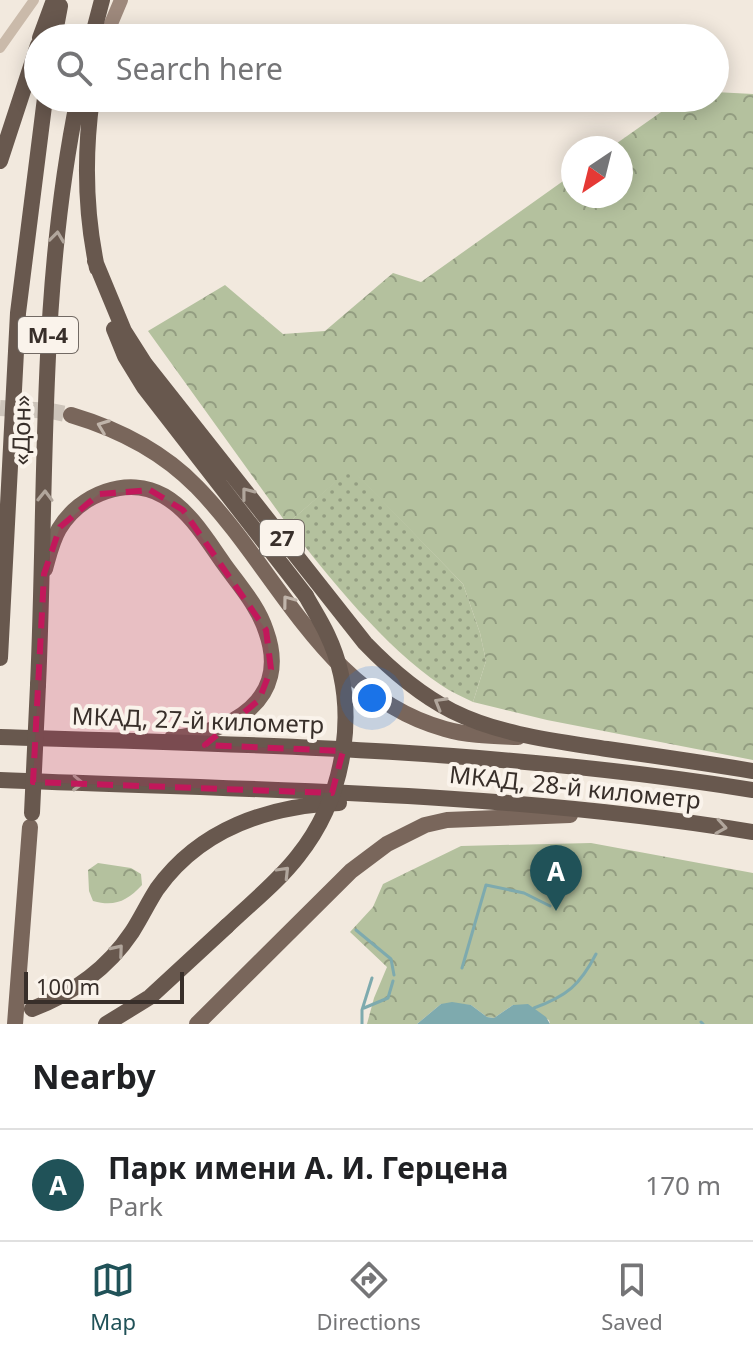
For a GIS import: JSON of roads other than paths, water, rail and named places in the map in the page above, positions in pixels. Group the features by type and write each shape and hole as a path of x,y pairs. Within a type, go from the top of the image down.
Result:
{"highway":[{"path":"45,24 54,0"},
{"path":"57,24 61,0"},
{"path":"97,24 105,0"},
{"path":"104,24 105,0"},
{"path":"0,161 24,88"},
{"name":"«Дон»","path":"0,658 18,313 43,112"},
{"name":"«Дон»","path":"31,820 44,574 48,317 68,147 75,112"},
{"name":"27","path":"91,112 85,180 95,261 104,303 125,356 144,387 306,596 328,636 341,678 345,709 339,771 316,831 298,857 150,997 106,1024"},
{"name":"27","path":"95,261 124,331 145,364 365,643 392,670 452,711 483,724 540,738 753,771"},
{"path":"0,456 12,400"},
{"name":"МКАД, 27-й километр","path":"0,737 394,753"},
{"name":"МКАД, 28-й километр","path":"394,753 578,767 753,790"},
{"name":"МКАД, 28-й километр","path":"0,780 449,798 639,816 753,832"},
{"path":"32,1009 61,996 102,967 122,946 157,889 179,865 206,842 236,825 302,804 449,798"}],"main road":[{"path":"110,24 121,0"},
{"path":"71,415 136,440 179,470 213,505 320,646 347,674 379,698 409,715 445,729 480,735 540,738"},
{"path":"44,574 52,541 60,527 84,502 114,489 150,490 183,510 197,526 261,619 271,649 271,669 259,700 248,712 219,728 182,737 128,742"},
{"path":"197,1024 351,871 387,844 425,825 447,820 560,814 639,816"},
{"path":"15,1024 31,820"}],"street":[{"path":"0,48 34,0"}],"water":[{"path":"441,1004 471,1005 487,1017 494,1018 513,1005 528,1004 546,1017 550,1024 417,1024"}],"waterway":[{"path":"462,968 486,885 524,893 550,906"},
{"path":"356,930 391,959 394,975"},
{"path":"534,1008 571,988 596,954"},
{"path":"362,1024 362,1010 372,978"},
{"path":"364,1008 388,998 393,981"}],"tunnel":[{"path":"0,408 71,415"}],"place":[{"name":"Парк имени А. И. Герцена","path":"556,911"}]}
